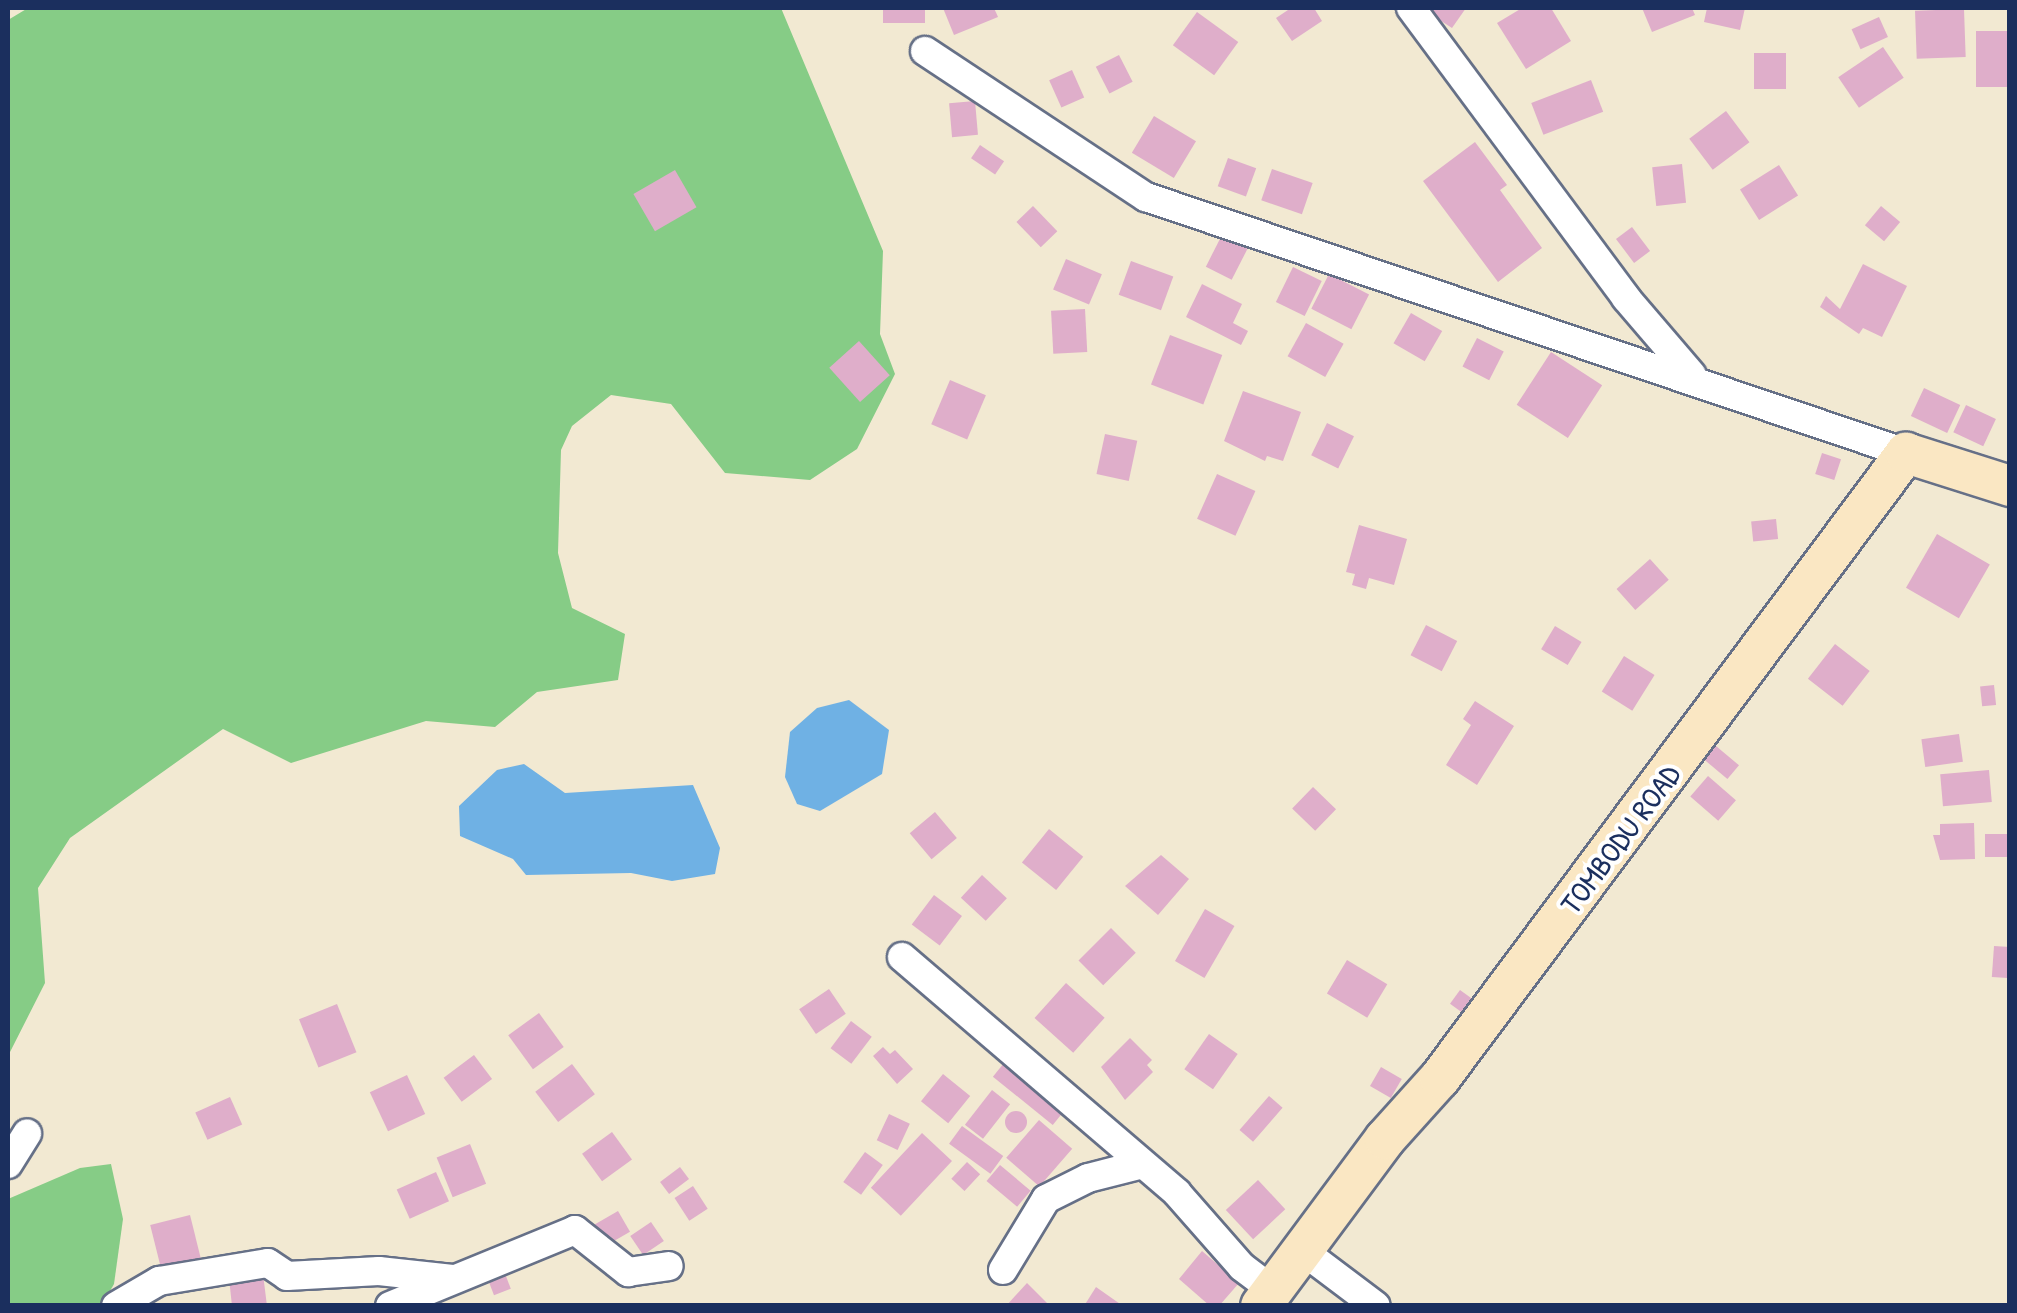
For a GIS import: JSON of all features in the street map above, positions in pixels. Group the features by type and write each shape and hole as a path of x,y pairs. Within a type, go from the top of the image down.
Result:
{"main road":[{"path":"1906,452 2005,477"},
{"name":"TOMBODU ROAD","path":"1266,1298 1476,1030 1906,452"}],"street":[{"path":"1411,8 1626,298 1694,376"},
{"path":"925,50 1146,197 1694,376 1906,452"},
{"path":"902,956 1139,1164 1178,1192 1266,1298"},
{"path":"8,1164 27,1134"},
{"path":"1003,1270 1046,1200 1088,1178 1139,1164"},
{"path":"390,1306 575,1230 628,1272 668,1266"},
{"path":"1303,1251 1376,1306"},
{"path":"116,1306 158,1281 268,1264 287,1276 379,1271 453,1280"}],"green space":[{"path":"28,8 781,8 883,251 880,334 895,374 857,449 810,480 725,473 671,404 611,395 572,426 561,450 558,553 572,608 625,634 618,680 537,692 495,727 426,721 291,763 223,729 70,838 38,888 45,983 8,1056 8,20"},
{"path":"111,1164 123,1219 114,1284 102,1305 8,1306 8,1199 80,1168"}],"water":[{"path":"849,700 889,730 882,774 820,811 797,804 785,777 790,732 817,708"},
{"path":"524,764 565,793 693,785 720,848 715,874 672,881 631,873 526,875 513,859 460,836 459,806 497,770"}],"building":[{"path":"883,8 925,8 925,23 883,23"},
{"path":"943,8 994,8 998,17 954,35"},
{"path":"1291,8 1314,8 1322,21 1292,41 1276,18"},
{"path":"1421,8 1466,8 1452,28"},
{"path":"1522,8 1551,8 1571,41 1526,69 1497,23"},
{"path":"1642,8 1692,8 1695,15 1652,32"},
{"path":"1707,8 1745,8 1740,30 1704,22"},
{"path":"1964,9 1966,57 1917,59 1915,11"},
{"path":"1197,12 1238,42 1214,75 1173,45"},
{"path":"1879,17 1888,37 1861,49 1852,29"},
{"path":"1976,31 2010,31 2010,87 1976,87"},
{"path":"1883,47 1904,78 1859,108 1838,77"},
{"path":"1754,53 1786,53 1786,89 1754,89"},
{"path":"1119,55 1133,82 1109,94 1096,67"},
{"path":"1072,70 1084,97 1061,108 1049,80"},
{"path":"1591,80 1603,112 1543,135 1531,103"},
{"path":"975,101 978,135 952,137 949,103"},
{"path":"1726,111 1749,142 1713,170 1689,139"},
{"path":"1154,116 1196,141 1174,178 1132,153"},
{"path":"1475,142 1507,185 1500,190 1542,248 1498,282 1423,181"},
{"path":"980,145 1004,161 995,174 971,158"},
{"path":"1228,158 1256,168 1246,196 1218,186"},
{"path":"1682,164 1686,203 1656,206 1652,167"},
{"path":"1779,165 1798,196 1759,220 1740,189"},
{"path":"1272,169 1313,183 1302,214 1261,200"},
{"path":"675,170 696,207 655,231 633,194"},
{"path":"1033,206 1057,231 1041,247 1016,222"},
{"path":"1881,206 1900,222 1884,241 1865,225"},
{"path":"1632,227 1650,251 1634,263 1616,239"},
{"path":"1224,231 1250,244 1232,280 1206,267"},
{"path":"1066,259 1102,274 1089,305 1053,289"},
{"path":"1131,261 1173,276 1161,310 1119,295"},
{"path":"1863,264 1907,286 1882,337 1863,328 1859,334 1820,307 1826,296 1840,309"},
{"path":"1293,267 1322,281 1305,316 1276,302"},
{"path":"1329,274 1369,294 1351,329 1311,309"},
{"path":"1202,284 1242,304 1233,323 1248,331 1241,345 1186,317"},
{"path":"1085,309 1087,352 1053,354 1051,311"},
{"path":"1411,313 1442,331 1425,361 1394,343"},
{"path":"1306,323 1344,344 1325,377 1288,356"},
{"path":"1170,335 1222,355 1203,405 1151,384"},
{"path":"1477,338 1504,352 1489,380 1462,367"},
{"path":"859,341 890,375 860,402 829,368"},
{"path":"1551,352 1602,385 1568,438 1517,405"},
{"path":"950,380 986,395 967,439 931,424"},
{"path":"1924,388 1960,405 1947,433 1911,416"},
{"path":"1243,391 1301,412 1283,461 1267,456 1265,461 1224,441"},
{"path":"1966,405 1996,419 1983,446 1953,432"},
{"path":"1327,423 1354,436 1338,469 1311,455"},
{"path":"1105,434 1137,441 1129,481 1096,474"},
{"path":"1822,453 1841,459 1834,480 1815,474"},
{"path":"1217,474 1255,491 1235,536 1197,519"},
{"path":"1776,519 1778,539 1753,542 1751,522"},
{"path":"1359,525 1407,539 1394,585 1369,578 1366,589 1352,585 1355,574 1346,572"},
{"path":"1937,534 1990,564 1959,618 1906,588"},
{"path":"1650,559 1669,580 1635,610 1617,589"},
{"path":"1426,625 1457,641 1442,671 1411,655"},
{"path":"1555,626 1582,642 1568,665 1541,649"},
{"path":"1835,644 1870,671 1843,706 1808,679"},
{"path":"1624,656 1655,675 1632,711 1602,692"},
{"path":"1994,685 1996,705 1982,706 1980,686"},
{"path":"1475,701 1514,726 1477,785 1446,765 1471,725 1463,719"},
{"path":"1959,734 1963,762 1925,767 1921,739"},
{"path":"1716,746 1739,765 1727,779 1704,760"},
{"path":"1989,770 1992,802 1943,806 1940,774"},
{"path":"1708,776 1736,800 1718,821 1690,796"},
{"path":"1313,787 1336,809 1315,831 1292,809"},
{"path":"935,812 957,838 932,859 910,833"},
{"path":"1974,823 1975,859 1940,860 1933,835 1940,835 1940,824"},
{"path":"1049,829 1083,857 1056,890 1022,862"},
{"path":"1985,834 2010,834 2010,857 1985,857"},
{"path":"1161,855 1189,879 1158,915 1125,886"},
{"path":"982,875 1007,898 986,921 961,898"},
{"path":"934,895 962,916 940,946 912,925"},
{"path":"1205,909 1234,926 1204,978 1175,961"},
{"path":"1111,928 1136,953 1103,985 1078,961"},
{"path":"1994,946 2010,947 2008,978 1992,977"},
{"path":"1347,960 1387,984 1367,1018 1327,993"},
{"path":"1066,983 1105,1018 1073,1053 1035,1018"},
{"path":"829,989 846,1014 816,1034 799,1009"},
{"path":"1460,990 1479,1004 1469,1018 1450,1004"},
{"path":"337,1004 356,1052 318,1068 299,1019"},
{"path":"539,1013 564,1047 533,1069 508,1035"},
{"path":"851,1021 872,1037 851,1064 831,1048"},
{"path":"1209,1034 1238,1054 1213,1089 1184,1069"},
{"path":"1130,1038 1152,1060 1147,1065 1153,1072 1125,1100 1101,1067"},
{"path":"883,1047 890,1054 895,1050 913,1069 897,1084 873,1056"},
{"path":"474,1055 492,1079 462,1102 444,1078"},
{"path":"1008,1058 1068,1106 1053,1125 993,1077"},
{"path":"572,1064 595,1094 558,1122 535,1092"},
{"path":"1381,1067 1402,1079 1391,1098 1370,1086"},
{"path":"943,1074 970,1096 948,1123 921,1101"},
{"path":"407,1075 425,1114 388,1131 370,1092"},
{"path":"992,1090 1010,1104 983,1139 965,1125"},
{"path":"1269,1096 1283,1108 1253,1142 1239,1130"},
{"path":"230,1097 242,1124 207,1140 195,1112"},
{"path":"1016,1111 1024,1114 1024,1130 1016,1133 1008,1130 1005,1122 1008,1114"},
{"path":"889,1114 910,1124 898,1150 877,1140"},
{"path":"1039,1120 1072,1149 1039,1187 1006,1158"},
{"path":"962,1126 1003,1156 990,1174 949,1144"},
{"path":"612,1132 632,1160 602,1181 582,1154"},
{"path":"922,1133 952,1161 901,1216 871,1188"},
{"path":"470,1144 486,1184 453,1197 437,1157"},
{"path":"865,1152 883,1165 861,1195 843,1182"},
{"path":"967,1162 980,1174 964,1191 951,1179"},
{"path":"1000,1165 1031,1191 1017,1207 987,1181"},
{"path":"680,1167 689,1179 669,1194 660,1182"},
{"path":"436,1172 449,1201 410,1219 397,1189"},
{"path":"1258,1180 1285,1209 1253,1239 1226,1210"},
{"path":"693,1186 708,1209 689,1221 675,1198"},
{"path":"618,1211 630,1232 606,1246 594,1225"},
{"path":"190,1215 201,1259 161,1269 150,1225"},
{"path":"651,1222 664,1241 643,1255 630,1236"},
{"path":"1202,1251 1239,1283 1219,1306 1210,1306 1179,1279"},
{"path":"504,1271 511,1289 494,1295 487,1277"},
{"path":"263,1274 267,1306 232,1306 229,1278"},
{"path":"1027,1283 1050,1306 1006,1306"},
{"path":"1096,1287 1123,1306 1084,1306"}]}
